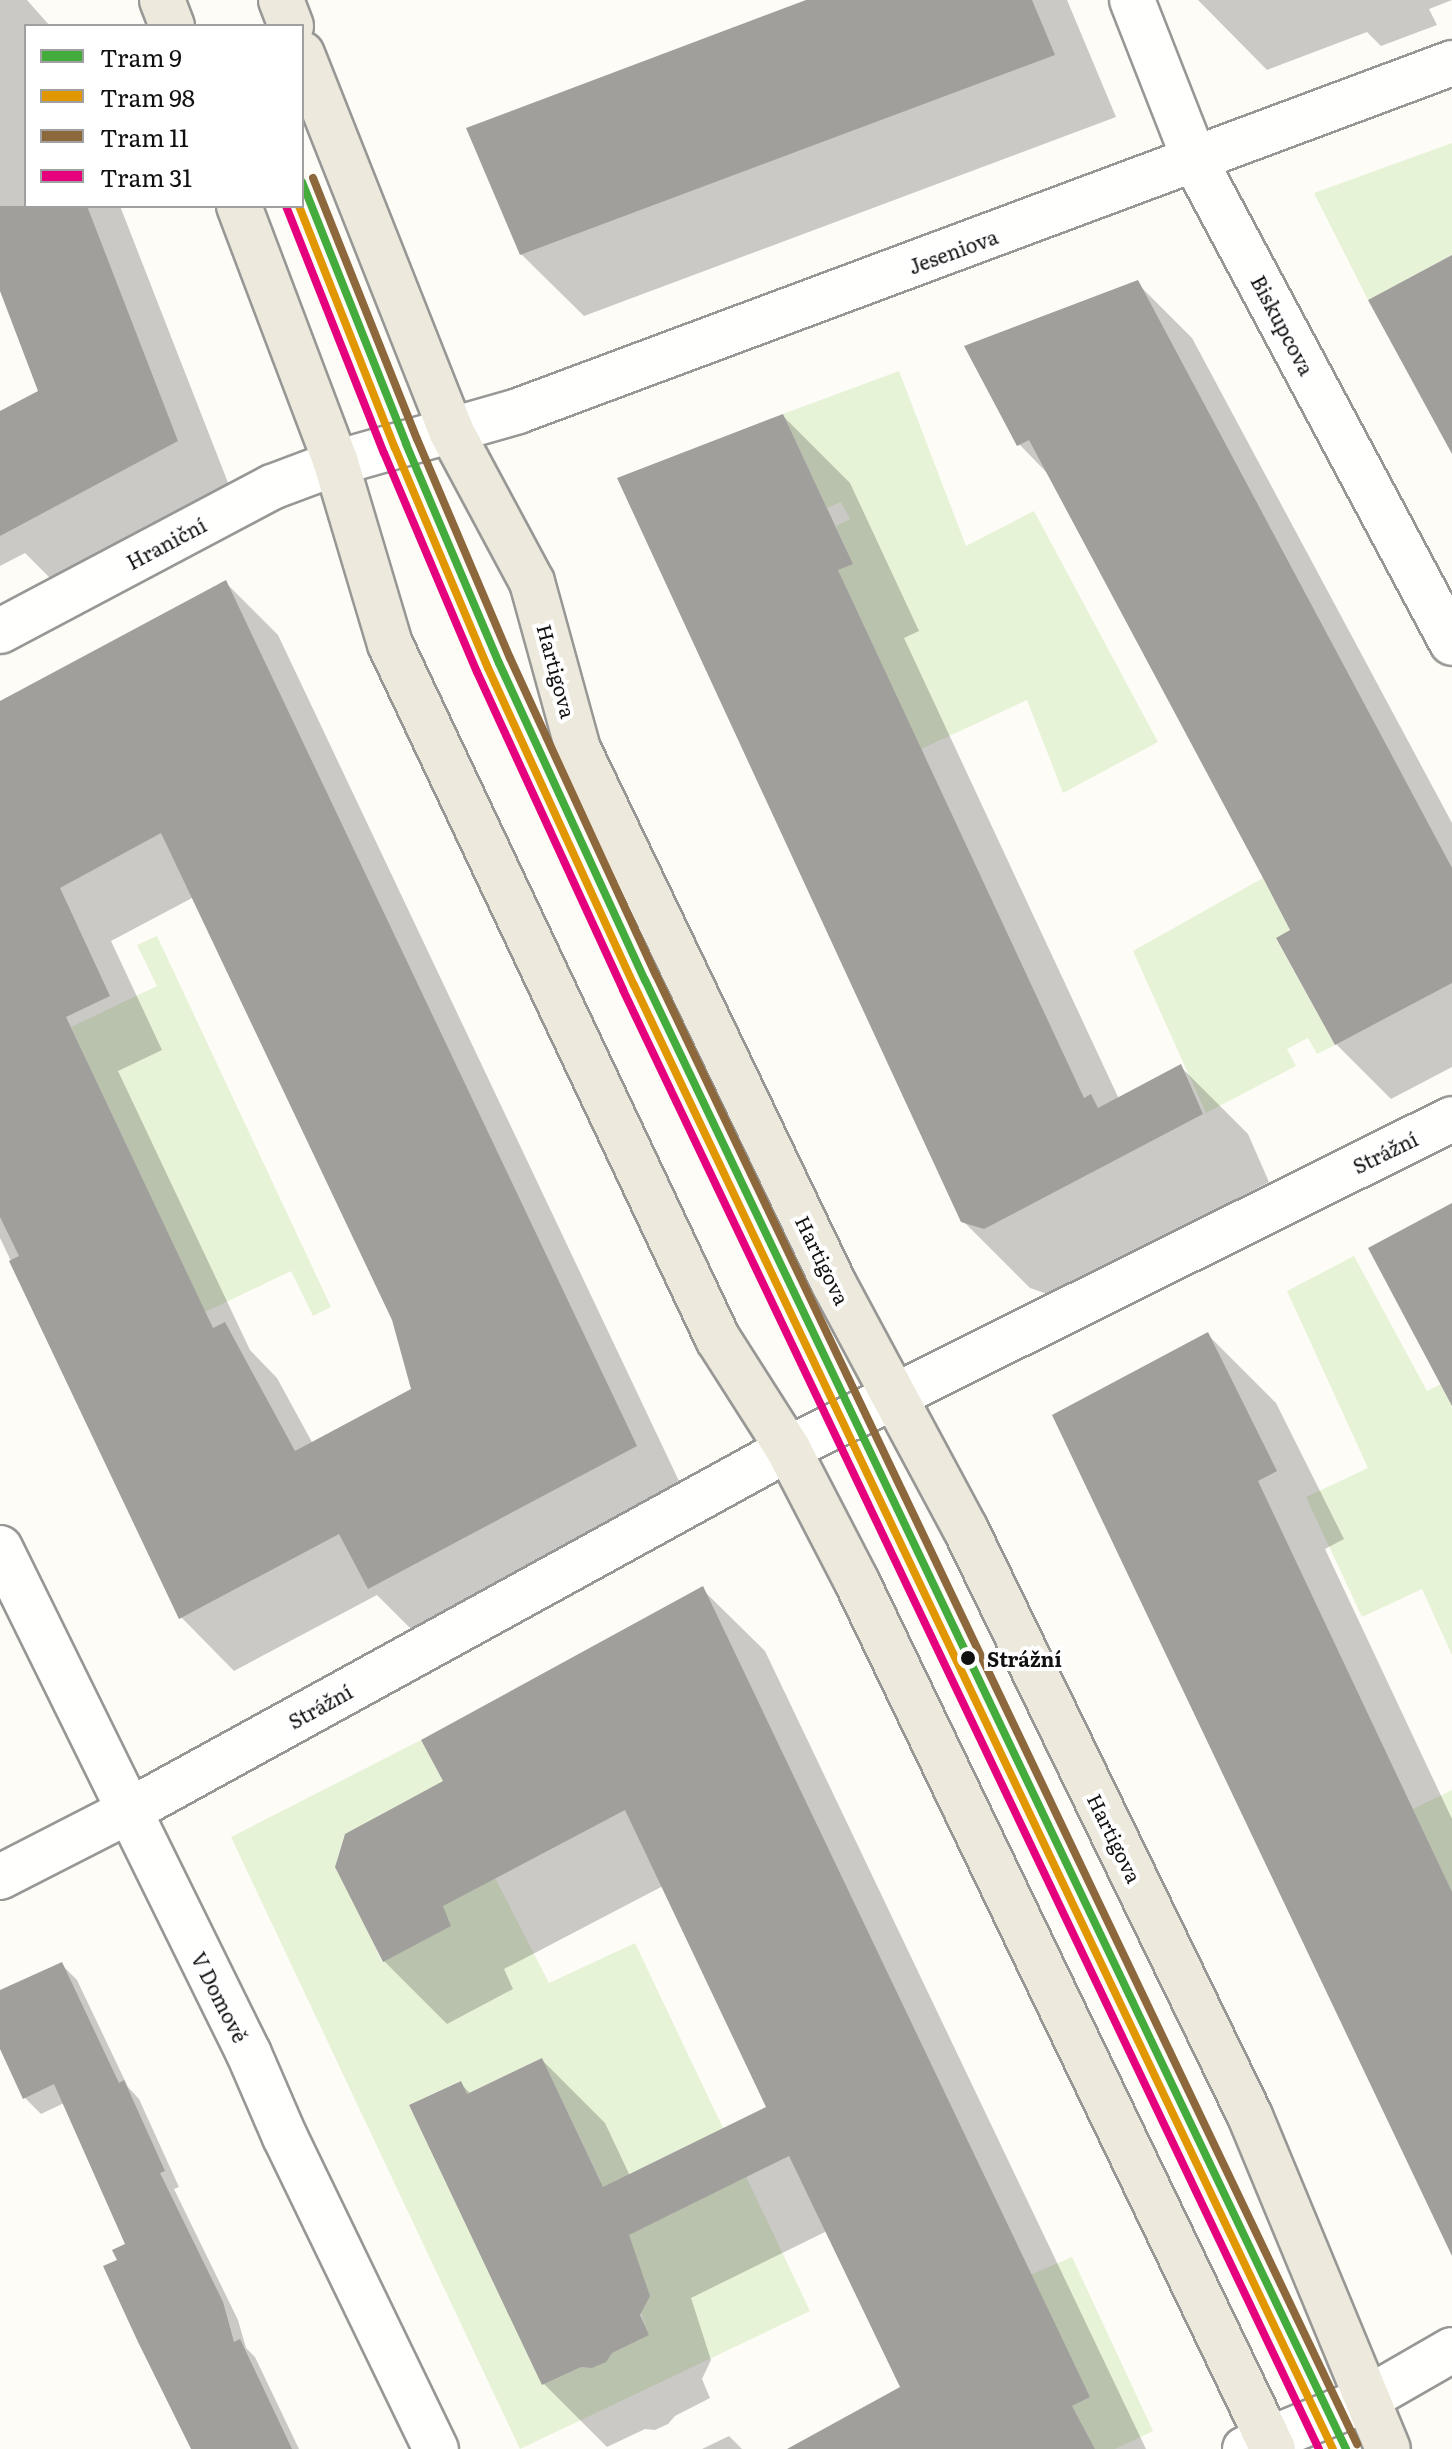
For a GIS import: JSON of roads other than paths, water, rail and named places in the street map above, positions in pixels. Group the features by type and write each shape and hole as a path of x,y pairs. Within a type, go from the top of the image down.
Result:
{"main road":[{"path":"162,0 171,24"},
{"path":"281,0 290,24"},
{"name":"Hartigova","path":"304,59 451,431 532,582 578,749 834,1284 965,1528 1250,2116 1365,2400 1388,2449"},
{"path":"240,208 336,463 390,644 718,1339 788,1449 856,1580 1262,2446"}],"street":[{"name":"Biskupcova","path":"1132,0 1195,161 1452,643"},
{"name":"Jeseniova","path":"336,463 518,411 1452,63"},
{"name":"Hraniční","path":"0,631 272,487 336,463"},
{"name":"Strážní","path":"0,1877 127,1812 788,1449 1452,1119"},
{"name":"V Domově","path":"0,1548 127,1812 249,2054 285,2137 436,2449"},
{"path":"1262,2446 1365,2400 1452,2350"}],"tram line":[{"name":"11","path":"313,178 417,439 510,658 656,975 1357,2444"},
{"name":"9","path":"304,187 406,444 499,663 645,980 1346,2449"},
{"name":"31","path":"287,208 384,453 477,672 623,990 1319,2449"},
{"name":"98","path":"300,208 395,448 488,668 634,985 1333,2449"}],"place":[{"name":"Strážní","path":"968,1658"}]}
